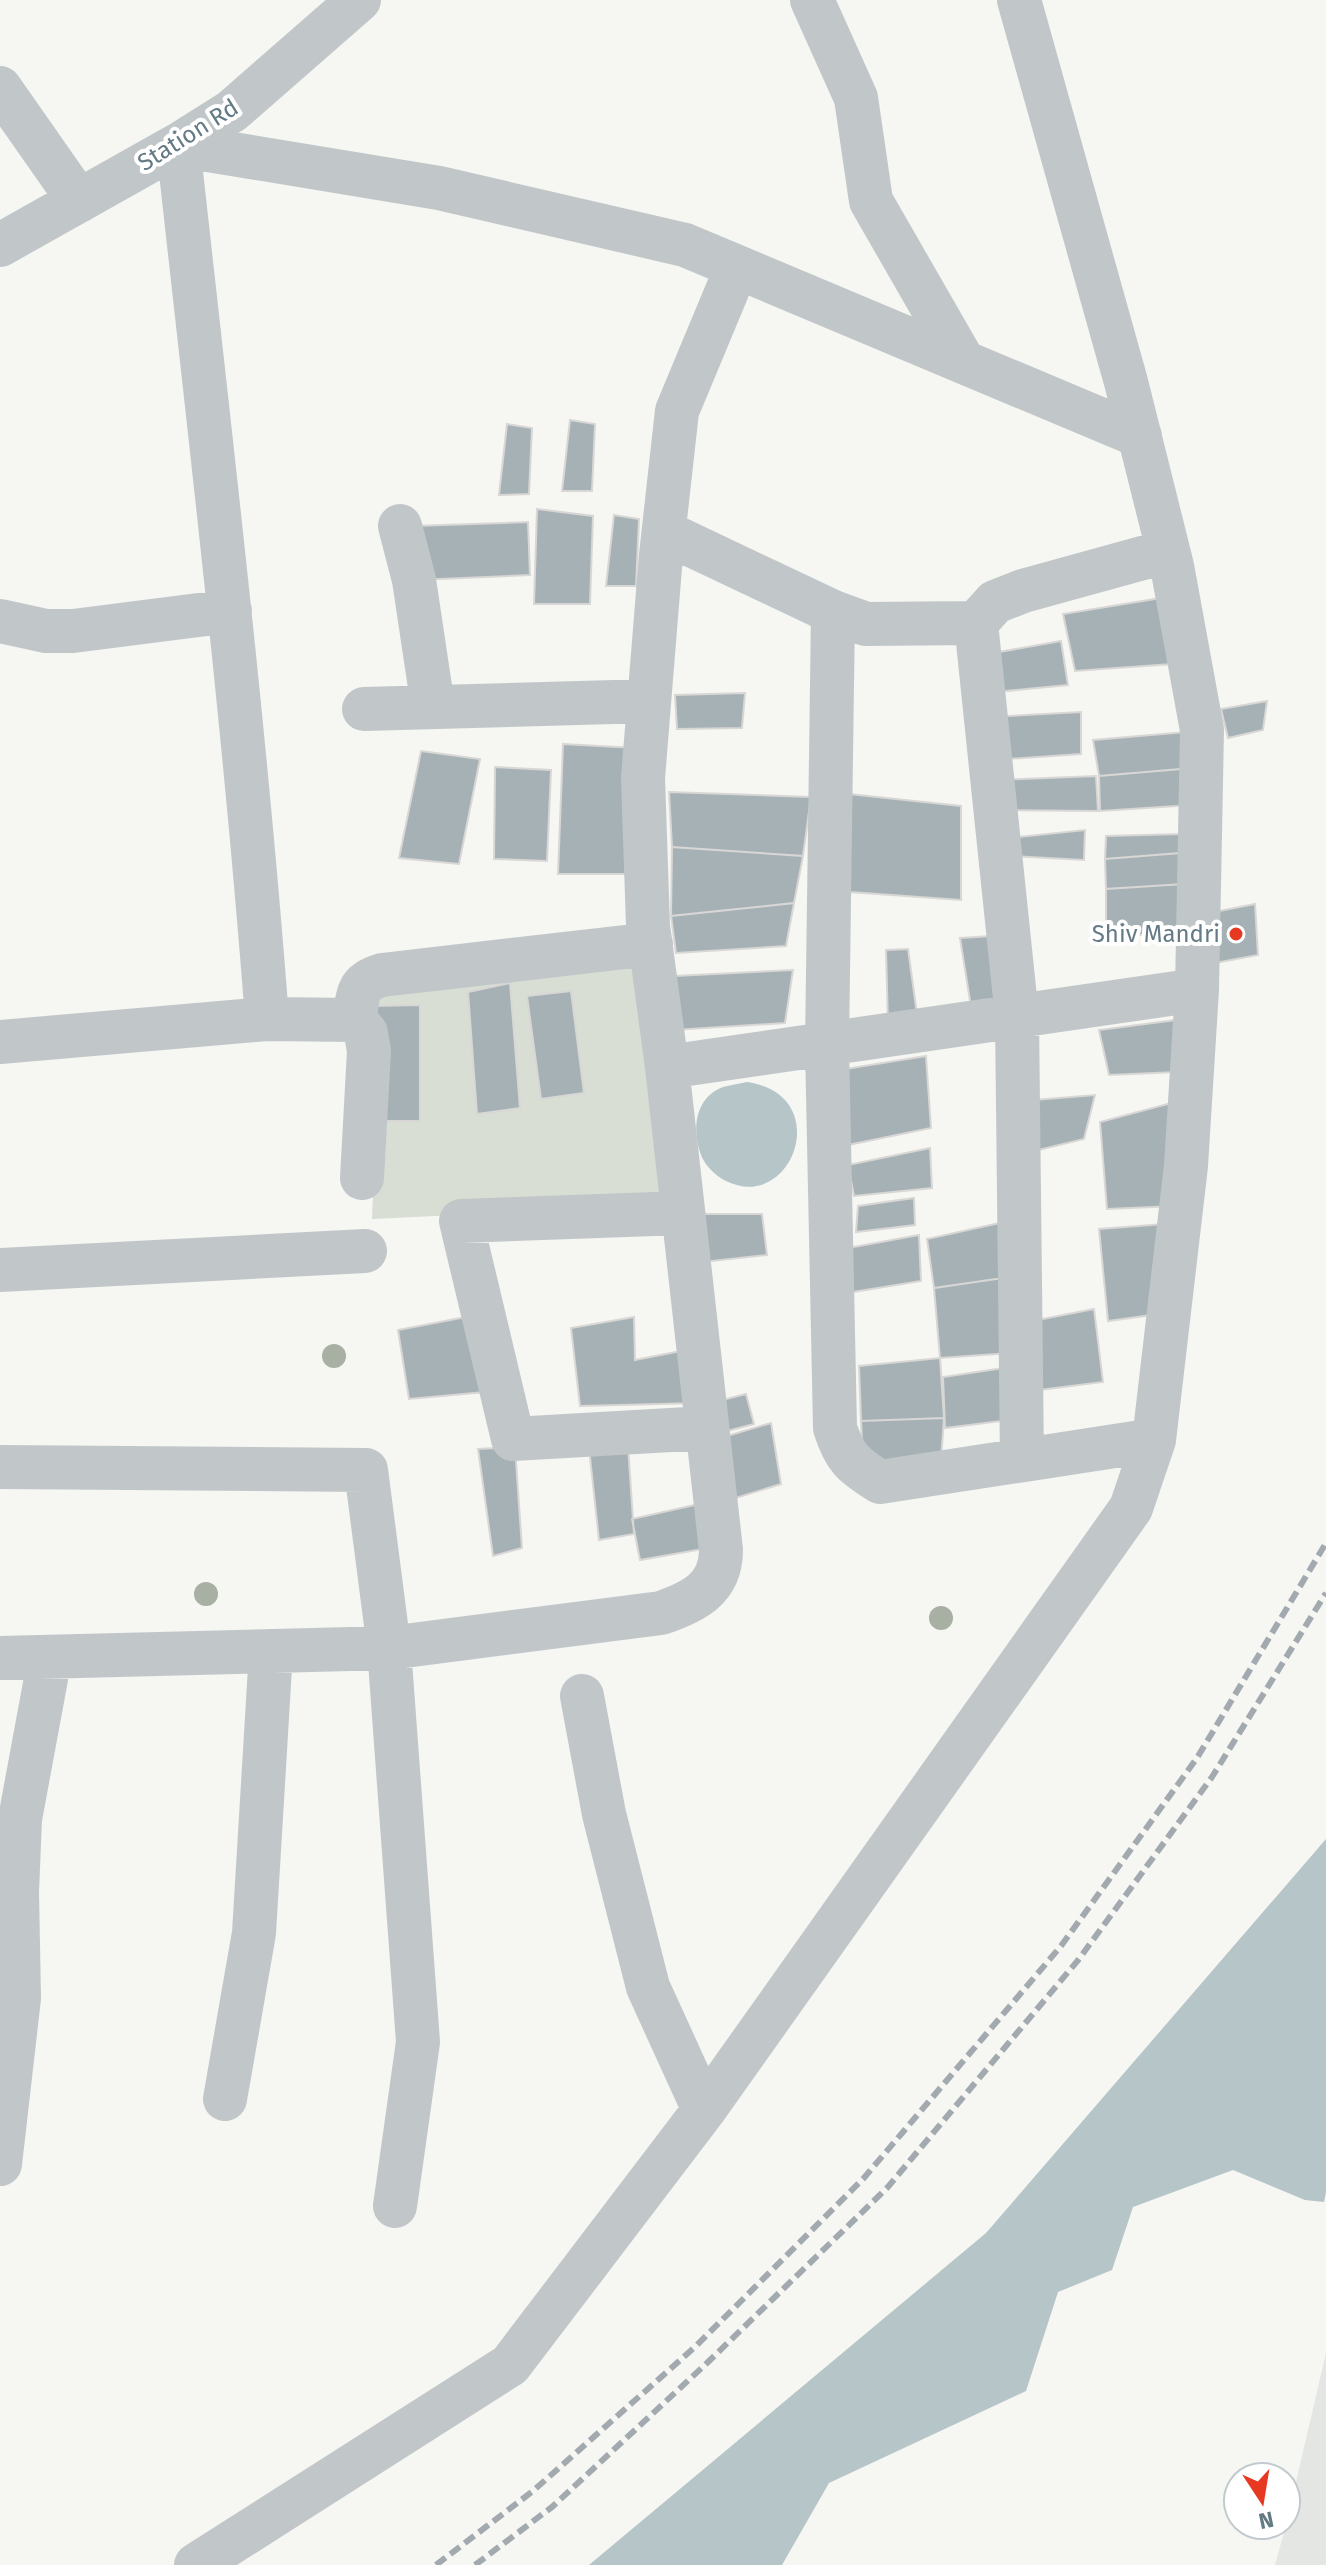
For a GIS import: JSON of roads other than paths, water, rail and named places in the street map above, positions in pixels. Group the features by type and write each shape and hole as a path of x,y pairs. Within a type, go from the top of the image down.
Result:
{"street":[{"name":"Station Rd","path":"0,245 178,145 232,111 359,0"},
{"path":"812,0 856,98 871,201 963,361"},
{"path":"196,2565 510,2365 704,2110 1131,1508 1154,1440 1186,1166 1197,990 1202,730 1168,551 1140,436 1019,0"},
{"path":"0,88 79,201"},
{"path":"267,1019 230,611 178,145 439,188 685,245 1140,436"},
{"path":"0,1658 389,1648 661,1613 688,1603 712,1584 721,1565 717,1503 651,944 643,778 677,411 737,267"},
{"path":"400,526 414,580 433,707"},
{"path":"664,532 833,612 866,624 976,623 995,602 1023,591 1168,551"},
{"path":"0,621 46,631 73,631 230,611"},
{"path":"833,612 827,1046 835,1428 842,1451 859,1469 880,1482 1154,1440"},
{"path":"976,623 1017,1017 1022,1460"},
{"path":"364,709 649,701"},
{"path":"362,1178 369,1051 366,1033 355,1020 358,993 366,981 382,975 651,944"},
{"path":"667,1067 1197,990"},
{"path":"0,1042 267,1019 355,1020"},
{"path":"683,1213 461,1221 513,1439 706,1428"},
{"path":"0,1270 365,1251"},
{"path":"0,1467 366,1470 389,1648 418,2042 395,2206"},
{"path":"225,2099 254,1933 271,1651"},
{"path":"0,2164 19,1998 17,1892 20,1819 50,1657"},
{"path":"582,1696 604,1814 648,1987 704,2110"}],"railway":[{"path":"436,2565 533,2491 696,2346 863,2179 1061,1946 1197,1758 1326,1543"},
{"path":"475,2565 552,2507 707,2363 887,2188 1079,1959 1212,1777 1326,1593"}],"place":[{"name":"Shiv Mandri","path":"1236,934"}]}
